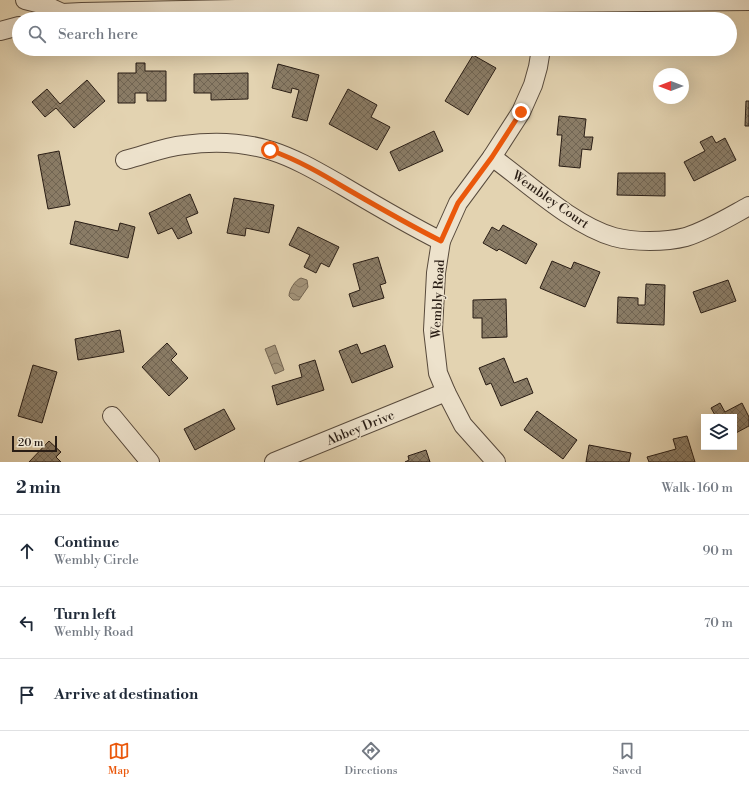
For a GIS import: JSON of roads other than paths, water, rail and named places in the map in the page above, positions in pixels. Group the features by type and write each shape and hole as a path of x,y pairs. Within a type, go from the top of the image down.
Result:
{"street":[{"path":"25,0 45,5 51,12"},
{"path":"271,12 542,7 749,1"},
{"path":"0,31 12,28"},
{"name":"Wembly Road","path":"496,462 463,425 438,373 433,330 436,273 441,241 458,203 492,157 521,112 536,77 540,56"},
{"path":"125,160 163,149 198,143 232,144 270,150 287,156 316,170 422,232 441,241"},
{"name":"Wembley Court","path":"492,157 563,210 588,226 614,237 643,241 658,241 685,237 749,206"},
{"name":"Abbey Drive","path":"274,462 446,392"},
{"path":"112,416 150,462"}],"water":[{"path":"301,278 307,280 308,287 299,300 293,300 289,296 290,291 295,283"},
{"path":"275,345 284,370 275,374 265,349"}]}
